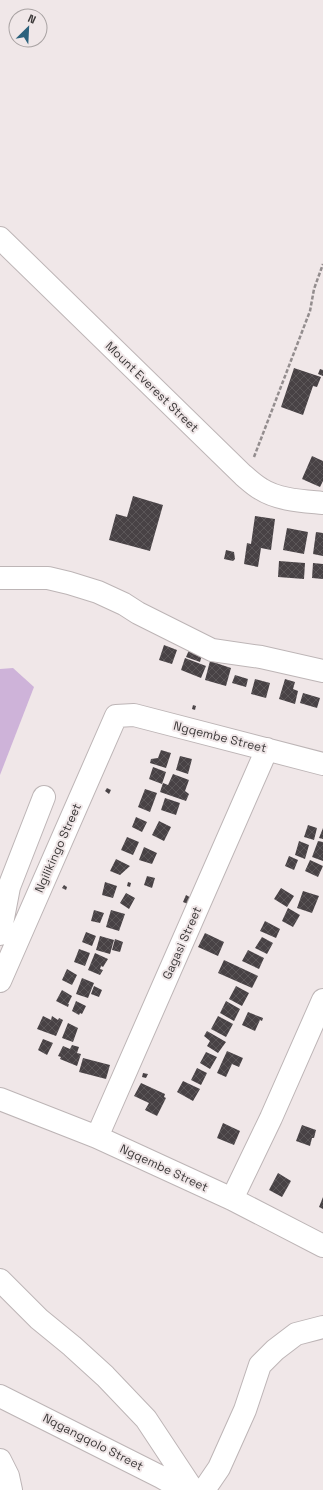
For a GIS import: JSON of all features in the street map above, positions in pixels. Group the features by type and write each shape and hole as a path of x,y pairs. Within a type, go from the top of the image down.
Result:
{"street":[{"name":"Mount Everest Street","path":"0,238 246,478 261,489 278,495 295,500 323,503"},
{"path":"0,578 48,578 70,583 98,592 124,604 138,613 212,650 261,657 323,671"},
{"name":"Ngqembe Street","path":"116,716 134,715 323,764"},
{"name":"Ngilikingo Street","path":"0,980 116,716"},
{"name":"Gagasi Street","path":"97,1137 267,750"},
{"path":"0,934 9,888 44,797"},
{"path":"232,1199 271,1118 323,1000"},
{"name":"Ngqembe Street","path":"0,1099 97,1137 232,1199 323,1246"},
{"path":"0,1280 39,1319 105,1376 146,1419 193,1490"},
{"path":"204,1490 219,1468 245,1410 260,1365 274,1350 296,1334 323,1327"},
{"name":"Nqgangqolo Street","path":"0,1396 160,1476 184,1490"},
{"path":"0,1460 8,1476 11,1490"}],"path":[{"path":"246,478 310,311 314,289 323,264"}],"shaded area":[{"path":"13,668 34,687 0,775 0,669"}],"building":[{"path":"294,368 321,377 317,387 313,386 303,415 281,407"},
{"path":"320,369 323,370 323,376 318,374"},
{"path":"312,456 323,461 323,481 320,487 302,479"},
{"path":"133,496 163,505 150,551 109,540 116,514 127,517"},
{"path":"255,516 275,519 271,550 261,548 258,567 244,564 247,543 251,544"},
{"path":"287,528 308,532 304,554 283,550"},
{"path":"316,532 323,533 323,556 313,554"},
{"path":"226,550 234,552 235,559 233,561 224,559"},
{"path":"279,561 305,563 304,579 278,577"},
{"path":"313,563 323,564 323,579 312,578"},
{"path":"164,645 177,650 172,664 159,660"},
{"path":"189,650 202,655 200,662 186,657"},
{"path":"185,658 206,666 201,678 181,670"},
{"path":"210,661 231,668 226,686 205,680"},
{"path":"235,675 248,679 246,687 232,683"},
{"path":"255,679 270,683 266,698 251,694"},
{"path":"285,679 295,682 293,689 298,691 295,704 279,699"},
{"path":"303,693 320,698 317,708 300,703"},
{"path":"193,705 196,706 195,710 192,709"},
{"path":"161,750 171,753 166,768 150,763 151,759 158,758"},
{"path":"180,756 192,759 188,774 176,770"},
{"path":"153,767 166,772 162,784 149,779"},
{"path":"173,774 189,780 185,791 189,794 186,801 160,792 163,783 168,785"},
{"path":"107,788 111,790 109,794 105,791"},
{"path":"145,789 157,793 150,812 138,807"},
{"path":"165,798 180,803 176,815 161,810"},
{"path":"136,817 147,822 142,832 132,827"},
{"path":"159,821 171,827 164,841 152,835"},
{"path":"308,825 317,828 314,840 304,837"},
{"path":"323,828 323,839 319,838"},
{"path":"127,837 139,842 133,855 121,850"},
{"path":"299,841 309,845 305,859 295,855"},
{"path":"318,841 323,842 323,861 312,857"},
{"path":"144,847 157,853 152,864 139,860"},
{"path":"289,856 298,860 294,870 285,866"},
{"path":"116,859 130,866 120,875 110,871"},
{"path":"310,860 323,866 318,877 305,871"},
{"path":"147,876 155,878 152,888 144,885"},
{"path":"105,882 117,886 113,898 102,895"},
{"path":"128,882 131,883 130,887 127,886"},
{"path":"64,885 67,887 66,890 62,888"},
{"path":"281,888 294,896 287,907 274,899"},
{"path":"303,891 319,896 312,913 297,908"},
{"path":"126,893 135,898 129,909 120,903"},
{"path":"186,895 193,899 190,905 183,902"},
{"path":"288,908 300,915 293,927 282,921"},
{"path":"94,910 104,913 100,923 91,921"},
{"path":"111,910 125,914 119,931 106,927"},
{"path":"265,921 280,929 276,938 260,931"},
{"path":"86,932 96,936 92,946 82,942"},
{"path":"205,933 224,942 218,956 198,947"},
{"path":"100,936 114,940 110,954 96,950"},
{"path":"262,937 273,943 267,954 255,948"},
{"path":"115,939 123,942 120,952 112,950"},
{"path":"79,949 90,953 85,966 74,962"},
{"path":"248,950 264,958 259,969 242,961"},
{"path":"95,953 108,959 103,967 101,966 100,969 103,970 100,975 88,970"},
{"path":"224,960 258,976 252,988 218,973"},
{"path":"67,969 77,975 72,985 62,980"},
{"path":"82,978 94,983 88,998 76,994"},
{"path":"94,986 102,990 99,997 91,994"},
{"path":"236,986 249,993 242,1006 229,999"},
{"path":"62,990 72,996 68,1007 56,1001"},
{"path":"76,1001 86,1006 82,1014 80,1013 79,1015 72,1011"},
{"path":"226,1001 240,1009 234,1021 220,1013"},
{"path":"248,1012 263,1018 262,1021 260,1020 255,1031 242,1025"},
{"path":"43,1016 51,1020 52,1016 58,1020 59,1018 63,1020 56,1036 37,1029"},
{"path":"218,1016 233,1024 226,1037 211,1029"},
{"path":"68,1023 78,1028 73,1042 62,1038"},
{"path":"207,1031 226,1042 218,1053 207,1046 210,1041 204,1036"},
{"path":"43,1039 53,1043 47,1055 38,1050"},
{"path":"72,1045 79,1047 77,1053 81,1054 77,1066 60,1059 61,1057 58,1056 63,1046 70,1049"},
{"path":"227,1051 243,1058 239,1067 232,1064 226,1077 217,1073"},
{"path":"206,1052 217,1057 210,1069 200,1063"},
{"path":"83,1058 110,1065 106,1079 79,1072"},
{"path":"197,1068 207,1073 201,1085 191,1080"},
{"path":"143,1073 148,1074 146,1078 142,1077"},
{"path":"183,1081 200,1089 193,1101 177,1092"},
{"path":"141,1083 165,1094 164,1097 166,1098 157,1116 145,1110 149,1103 134,1096"},
{"path":"223,1123 240,1131 234,1145 217,1138"},
{"path":"302,1125 316,1130 310,1146 296,1141"},
{"path":"278,1173 291,1181 282,1197 269,1190"},
{"path":"323,1197 323,1209 319,1207"}]}
